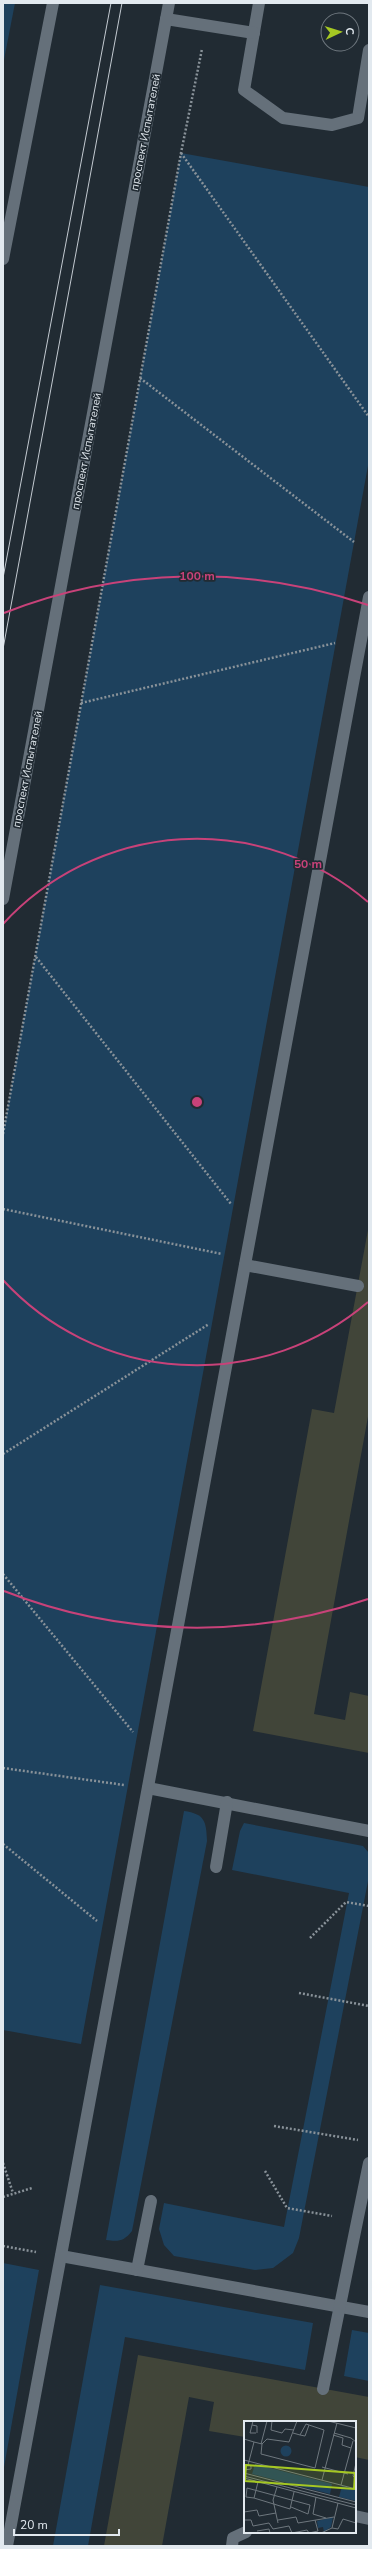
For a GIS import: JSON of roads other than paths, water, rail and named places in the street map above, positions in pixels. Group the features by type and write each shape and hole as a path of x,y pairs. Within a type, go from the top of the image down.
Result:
{"street":[{"path":"3,259 53,3"},
{"name":"проспект Испытателей","path":"3,899 169,3"},
{"path":"259,3 244,90 283,118 332,125 358,118 369,50"},
{"path":"166,19 254,33"},
{"path":"7,2546 369,597"},
{"path":"245,1265 358,1286"},
{"path":"148,1788 227,1802 369,1831"},
{"path":"216,1867 227,1802"},
{"path":"323,2389 369,2163"},
{"path":"137,2270 150,2201"},
{"path":"61,2256 369,2312"},
{"path":"356,2516 369,2519"},
{"path":"232,2546 233,2538 244,2533"}],"tram line":[{"path":"3,578 111,3"},
{"path":"3,649 122,3"}]}
